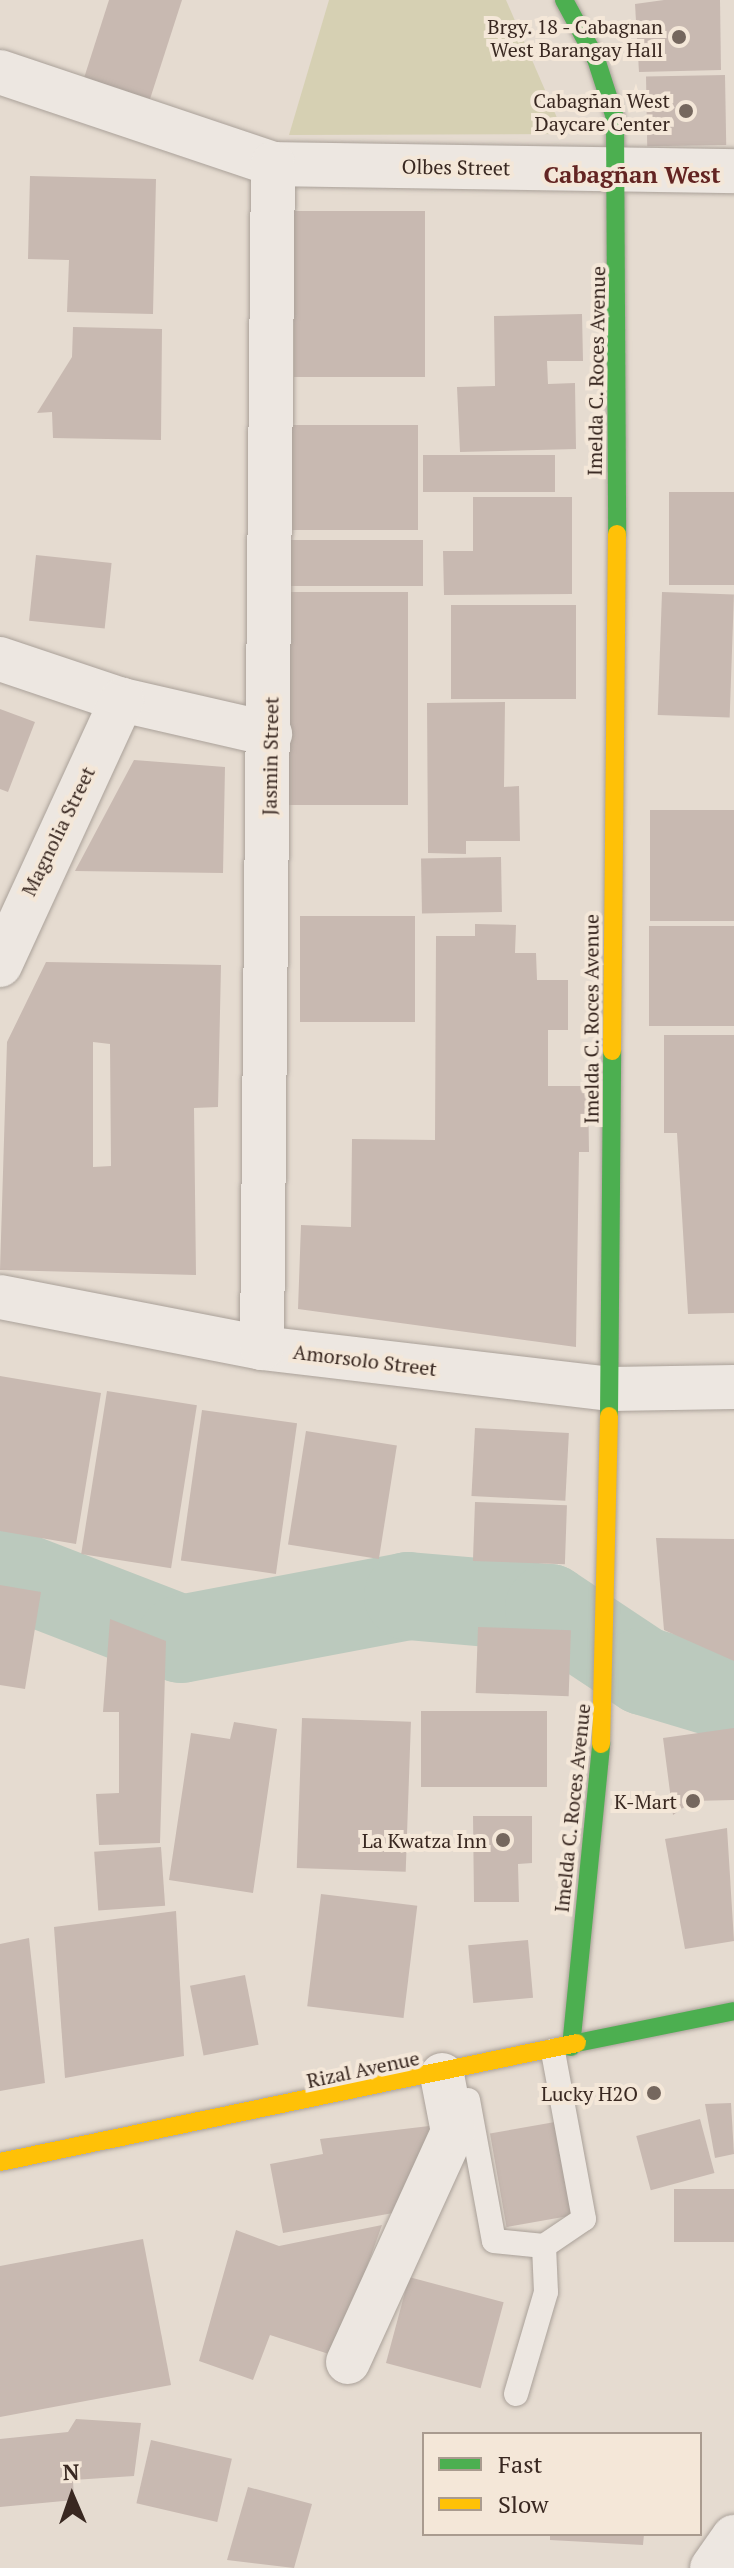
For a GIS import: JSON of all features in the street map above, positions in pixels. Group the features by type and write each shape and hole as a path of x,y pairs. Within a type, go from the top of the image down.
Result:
{"main road":[{"name":"Imelda C. Roces Avenue","path":"562,2049 606,1692 620,169 611,103 564,0"},
{"name":"Rizal Avenue","path":"0,2162 452,2072 734,2011"}],"street":[{"name":"Olbes Street","path":"0,72 273,164 734,171"},
{"name":"Jasmin Street","path":"262,1348 273,164"},
{"path":"0,659 122,700 270,734"},
{"name":"Magnolia Street","path":"0,965 7,919 122,700"},
{"name":"Amorsolo Street","path":"0,1297 262,1348 610,1389 734,1387"},
{"path":"348,2362 453,2132 452,2072"},
{"path":"712,2568 734,2537"}],"lane":[{"path":"452,2072 494,2241 544,2246 584,2219 562,2049"},
{"path":"516,2394 546,2292 544,2246"}],"shaded area":[{"path":"329,0 506,0 564,134 289,135"}],"building":[{"path":"109,0 182,0 150,99 84,78"},
{"name":"Brgy. 18 - Cabagnan West Barangay Hall","path":"664,0 720,0 721,70 639,72 635,4"},
{"name":"Cabagñan West Daycare Center","path":"725,75 726,145 647,146 646,76"},
{"path":"30,176 156,179 153,314 67,312 69,260 28,259"},
{"path":"294,211 425,211 425,377 294,377"},
{"path":"582,314 583,361 547,361 548,384 575,383 576,449 460,452 457,387 495,386 494,316"},
{"path":"73,327 162,329 161,440 53,438 52,412 37,413 72,357"},
{"path":"279,425 418,425 418,530 279,530"},
{"path":"423,455 555,455 555,492 423,492"},
{"path":"669,492 734,492 734,585 669,585"},
{"path":"473,497 572,497 572,594 444,595 443,551 473,551"},
{"path":"280,540 423,540 423,586 280,586"},
{"path":"36,555 112,563 105,629 29,621"},
{"path":"276,592 408,592 408,805 276,805"},
{"path":"662,592 734,595 730,717 658,715"},
{"path":"451,605 576,605 576,699 451,699"},
{"path":"505,702 504,787 519,786 520,841 466,841 466,854 428,853 427,703"},
{"path":"0,709 35,722 8,792 0,789"},
{"path":"134,760 225,767 223,873 75,871"},
{"path":"650,810 734,810 734,921 650,921"},
{"path":"501,857 502,912 422,913 421,858"},
{"path":"300,916 415,916 415,1022 300,1022"},
{"path":"475,924 516,925 515,953 536,953 537,980 568,980 568,1030 548,1030 548,1086 588,1086 589,1152 579,1152 576,1347 298,1309 301,1225 351,1227 352,1139 435,1140 436,936 475,936"},
{"path":"649,926 734,926 734,1026 649,1026"},
{"path":"46,962 221,965 218,1107 194,1108 196,1275 0,1270 7,1042","holes":["93,1042 110,1044 111,1166 93,1167"]},
{"path":"664,1035 734,1035 734,1313 688,1314 677,1133 664,1133"},
{"path":"0,1376 101,1393 76,1544 0,1531"},
{"path":"107,1391 197,1405 171,1568 81,1554"},
{"path":"202,1410 297,1423 276,1574 181,1561"},
{"path":"475,1428 569,1433 565,1501 471,1496"},
{"path":"306,1431 397,1445 379,1559 288,1545"},
{"path":"475,1502 567,1505 565,1564 473,1561"},
{"path":"656,1538 734,1539 734,1661 664,1630"},
{"path":"0,1585 41,1592 25,1689 0,1685"},
{"path":"110,1619 166,1641 160,1843 99,1845 96,1794 119,1793 119,1712 103,1712"},
{"path":"478,1627 571,1630 569,1696 476,1693"},
{"path":"421,1711 547,1711 547,1787 421,1787"},
{"path":"302,1718 411,1722 406,1872 297,1868"},
{"path":"234,1722 277,1729 253,1893 169,1880 191,1733 230,1739"},
{"path":"734,1728 734,1800 693,1801 673,1815 663,1738"},
{"name":"La Kwatza Inn","path":"473,1816 532,1816 532,1863 518,1864 519,1902 474,1902"},
{"path":"727,1828 734,1941 685,1949 665,1839"},
{"path":"161,1847 165,1906 98,1911 94,1852"},
{"path":"321,1894 417,1906 404,2018 307,2006"},
{"path":"176,1911 184,2056 65,2078 54,1927"},
{"path":"29,1938 45,2083 0,2091 0,1944"},
{"path":"528,1940 533,1998 473,2003 468,1945"},
{"path":"245,1975 259,2045 204,2055 190,1986"},
{"path":"731,2103 734,2154 715,2158 705,2104"},
{"path":"700,2119 714,2173 651,2190 636,2136"},
{"path":"555,2122 571,2216 506,2227 490,2133"},
{"path":"446,2124 415,2209 283,2233 270,2164 323,2154 320,2139"},
{"path":"674,2189 734,2189 734,2242 674,2242"},
{"path":"382,2225 335,2356 270,2335 253,2380 199,2361 236,2230 279,2246"},
{"path":"143,2239 171,2385 0,2417 0,2266"},
{"path":"409,2277 504,2302 481,2388 386,2363"},
{"path":"76,2419 141,2423 134,2476 73,2480 74,2500 0,2507 0,2439 68,2432"},
{"path":"151,2440 232,2459 217,2522 136,2503"},
{"path":"248,2487 312,2504 294,2568 227,2560"},
{"path":"550,2536 644,2536 643,2545 550,2540"}],"waterway":[{"path":"0,1569 181,1639 408,1596 549,1608 644,1671 734,1698"}],"traffic: fast":[{"path":"564,0 596,59 615,118 617,534"},
{"path":"609,1416 612,1051"},
{"path":"571,2047 601,1744"},
{"path":"577,2043 734,2011"}],"traffic: slow":[{"path":"612,1051 617,534"},
{"path":"601,1744 609,1416"},
{"path":"0,2162 577,2043"}],"place":[{"name":"Brgy. 18 - Cabagnan West Barangay Hall","path":"679,37"},
{"name":"Cabagñan West Daycare Center","path":"686,111"},
{"name":"K-Mart","path":"693,1801"},
{"name":"La Kwatza Inn","path":"503,1840"},
{"name":"Lucky H2O","path":"654,2093"}],"district":[{"name":"Cabagñan West","path":"632,175"}]}
